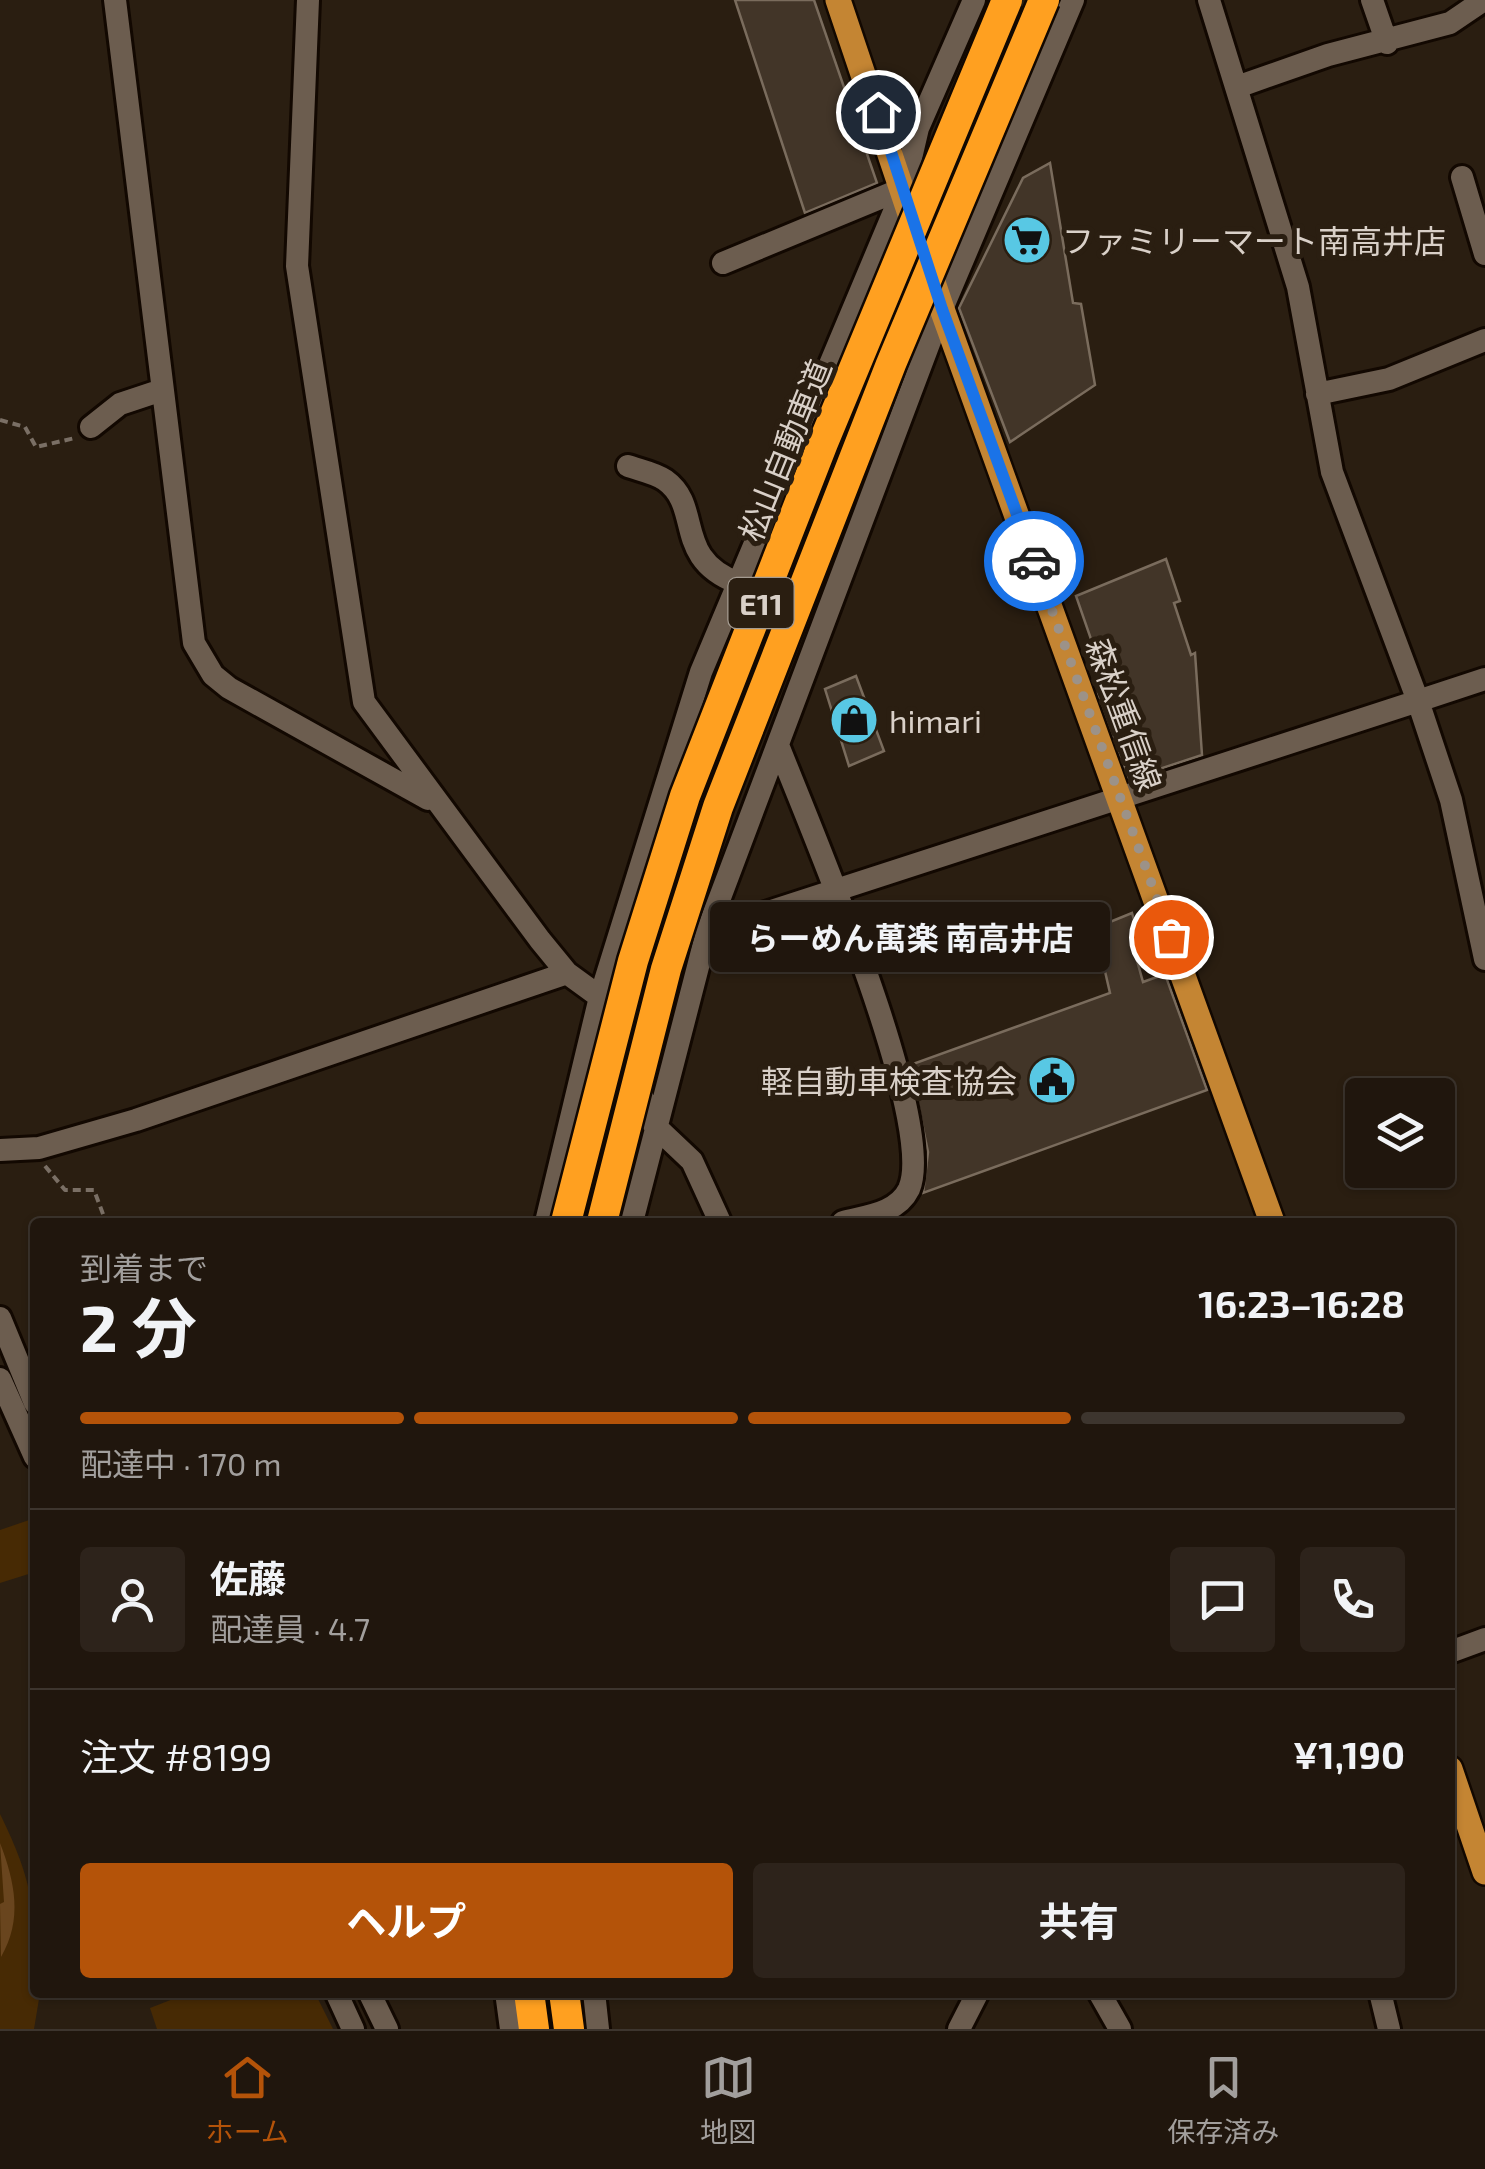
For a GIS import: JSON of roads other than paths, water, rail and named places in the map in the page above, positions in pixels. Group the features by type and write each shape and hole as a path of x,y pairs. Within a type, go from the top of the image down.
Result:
{"highway":[{"name":"松山自動車道","path":"567,1218 633,960 685,796 823,443 1008,0"},
{"name":"松山自動車道","path":"603,1218 666,969 718,807 892,364 1044,0"},
{"path":"530,1998 534,2029"},
{"path":"565,1998 569,2029"}],"main road":[{"name":"森松重信線","path":"838,0 942,309 1271,1218"},
{"path":"1455,1784 1485,1872"}],"street":[{"path":"115,0 189,623 202,660 213,675 252,702 369,762 436,804"},
{"path":"308,0 296,266 364,702 436,804 567,973 600,996 654,1125 692,1161 718,1218"},
{"path":"547,1218 600,996 701,672 904,188 918,128 974,0"},
{"path":"633,1218 707,932 942,309 1073,0"},
{"path":"1209,0 1298,287 1332,472 1451,800 1485,959"},
{"path":"1372,0 1387,42"},
{"path":"1237,87 1328,55 1450,23 1484,0"},
{"path":"1462,177 1485,254"},
{"path":"722,263 904,188"},
{"path":"1317,394 1389,379 1485,340"},
{"path":"92,427 120,404 162,390"},
{"path":"628,466 666,480 675,492 704,564 713,573 738,583"},
{"path":"707,932 1485,679"},
{"path":"778,745 862,959 912,1126 915,1160 903,1197 877,1215 862,1218"},
{"path":"0,1150 30,1149 136,1120 567,973"},
{"path":"0,1318 30,1391"},
{"path":"0,1379 30,1446"},
{"path":"1455,1650 1485,1639"},
{"path":"339,1998 353,2029"},
{"path":"372,1998 387,2029"},
{"path":"507,1998 511,2029"},
{"path":"595,1998 598,2029"},
{"path":"959,2029 975,1998"},
{"path":"1102,1998 1120,2029"},
{"path":"1381,1998 1388,2029"}],"place":[{"name":"ファミリーマート南高井店","path":"1027,240"},
{"name":"himari","path":"854,720"},
{"name":"らーめん萬楽 南高井店","path":"1171,937"},
{"name":"軽自動車検査協会","path":"1052,1080"}]}
